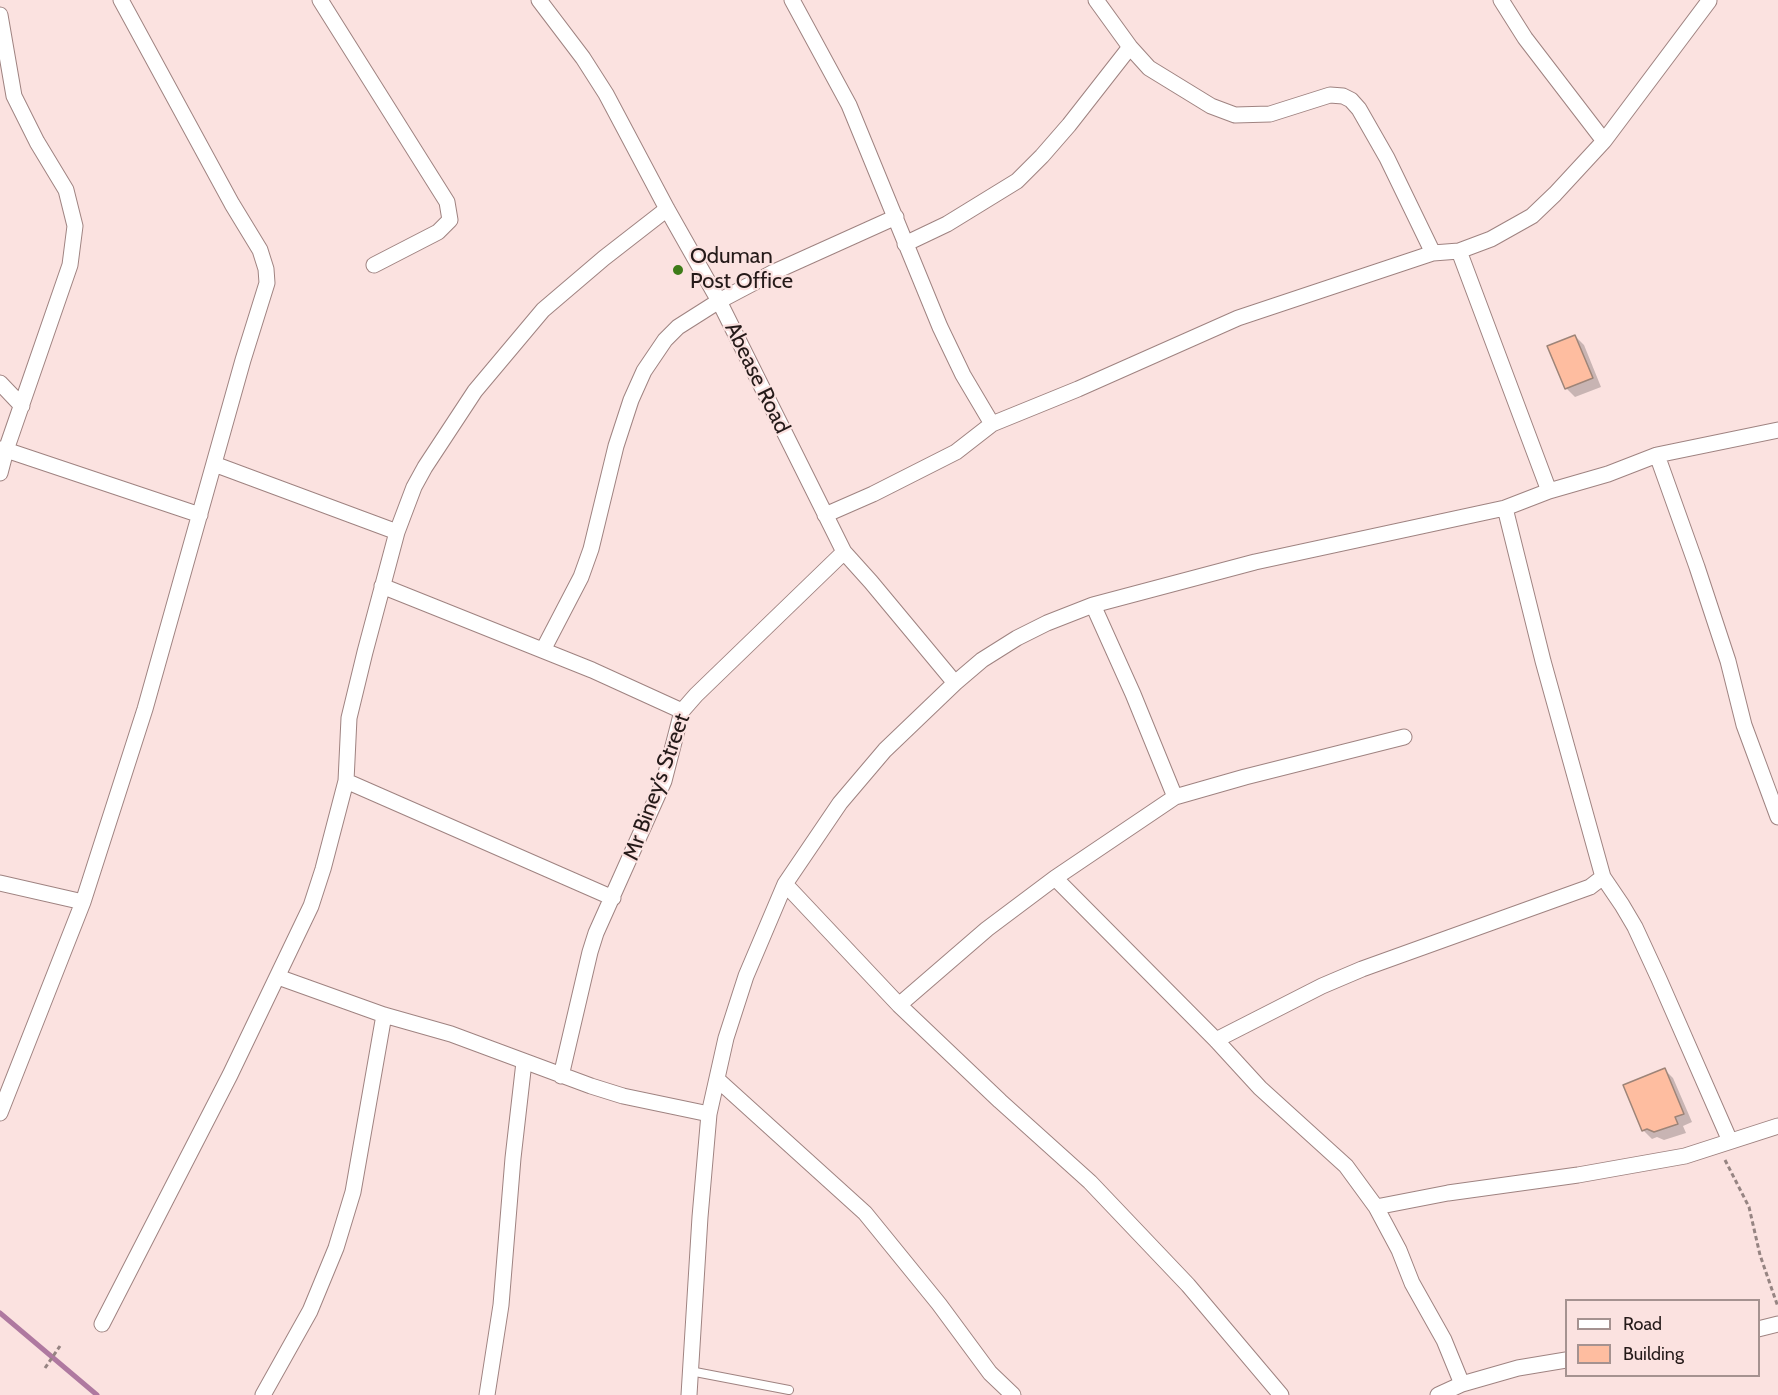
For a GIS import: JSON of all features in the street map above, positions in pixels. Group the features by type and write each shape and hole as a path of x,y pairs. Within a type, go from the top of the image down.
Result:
{"street":[{"path":"0,1113 83,902 146,709 267,283 266,269 260,250 232,204 121,0"},
{"path":"320,0 447,202 450,220 438,232 374,266"},
{"name":"Abease Road","path":"539,0 583,58 606,94 719,301 844,552 955,683"},
{"path":"792,0 849,105 905,244 963,375 992,424"},
{"path":"1096,0 1130,47 1149,68 1211,106 1236,116 1270,114 1330,95 1343,96 1351,100 1359,109 1387,158 1433,253"},
{"path":"1501,0 1525,38 1604,141"},
{"path":"825,515 873,494 956,452 992,424 1078,389 1238,318 1433,253 1459,251 1491,239 1532,216 1604,141 1709,1"},
{"path":"0,15 14,96 37,142 66,190 75,226 70,264 22,406 3,449 0,473"},
{"path":"905,244 947,224 1017,181 1069,125 1130,47"},
{"path":"102,1324 278,977 314,897 346,781 349,718 397,532 414,487 475,391 522,334 558,296 667,209"},
{"path":"543,650 580,577 591,549 616,446 632,400 644,371 665,340 678,327 719,301 774,272 896,217"},
{"path":"1459,251 1550,491"},
{"path":"0,383 22,406"},
{"path":"689,1395 710,1114 726,1038 746,976 786,884 840,803 863,775 955,683 982,660 1017,638 1047,623 1093,605 1266,559 1505,507 1608,474 1657,455 1778,430"},
{"path":"3,449 200,515"},
{"path":"1657,455 1728,661 1744,725 1778,817"},
{"path":"214,464 397,532"},
{"path":"1505,507 1543,661 1603,877 1635,927 1659,979 1725,1143"},
{"name":"Mr Biney’s Street","path":"561,1076 590,952 664,781 682,711 844,552"},
{"path":"382,586 543,650 682,711"},
{"path":"1093,605 1133,694 1175,797"},
{"path":"899,1005 987,929 1055,878 1175,797 1404,737"},
{"path":"346,781 613,898"},
{"path":"1216,1040 1322,986 1362,969 1590,887 1603,877"},
{"path":"1055,878 1216,1040 1260,1088 1346,1166 1376,1207 1399,1250 1412,1283 1444,1340 1461,1384"},
{"path":"0,883 83,902"},
{"path":"786,884 899,1005 1090,1182 1188,1285 1281,1395"},
{"path":"278,977 384,1015 451,1034 561,1076 623,1096 710,1114"},
{"path":"263,1395 310,1311 336,1248 355,1183 384,1015"},
{"path":"487,1395 501,1305 513,1158 524,1062"},
{"path":"718,1080 865,1213 939,1304 990,1373 1014,1395"},
{"path":"1376,1207 1448,1193 1684,1156 1778,1126"},
{"path":"1760,1328 1778,1324"},
{"path":"1438,1395 1461,1384 1518,1368 1565,1360"}],"lane":[{"path":"690,1371 789,1390"}],"path":[{"path":"1725,1143 1729,1169 1749,1207 1760,1255 1778,1307"},
{"path":"45,1368 60,1346"}],"building":[{"path":"1575,335 1593,378 1565,389 1547,346"},
{"path":"1665,1068 1684,1114 1675,1117 1678,1124 1654,1132 1647,1129 1642,1131 1623,1085"}],"waterway":[{"path":"0,1313 97,1395"}],"place":[{"name":"Oduman Post Office","path":"678,270"}]}
